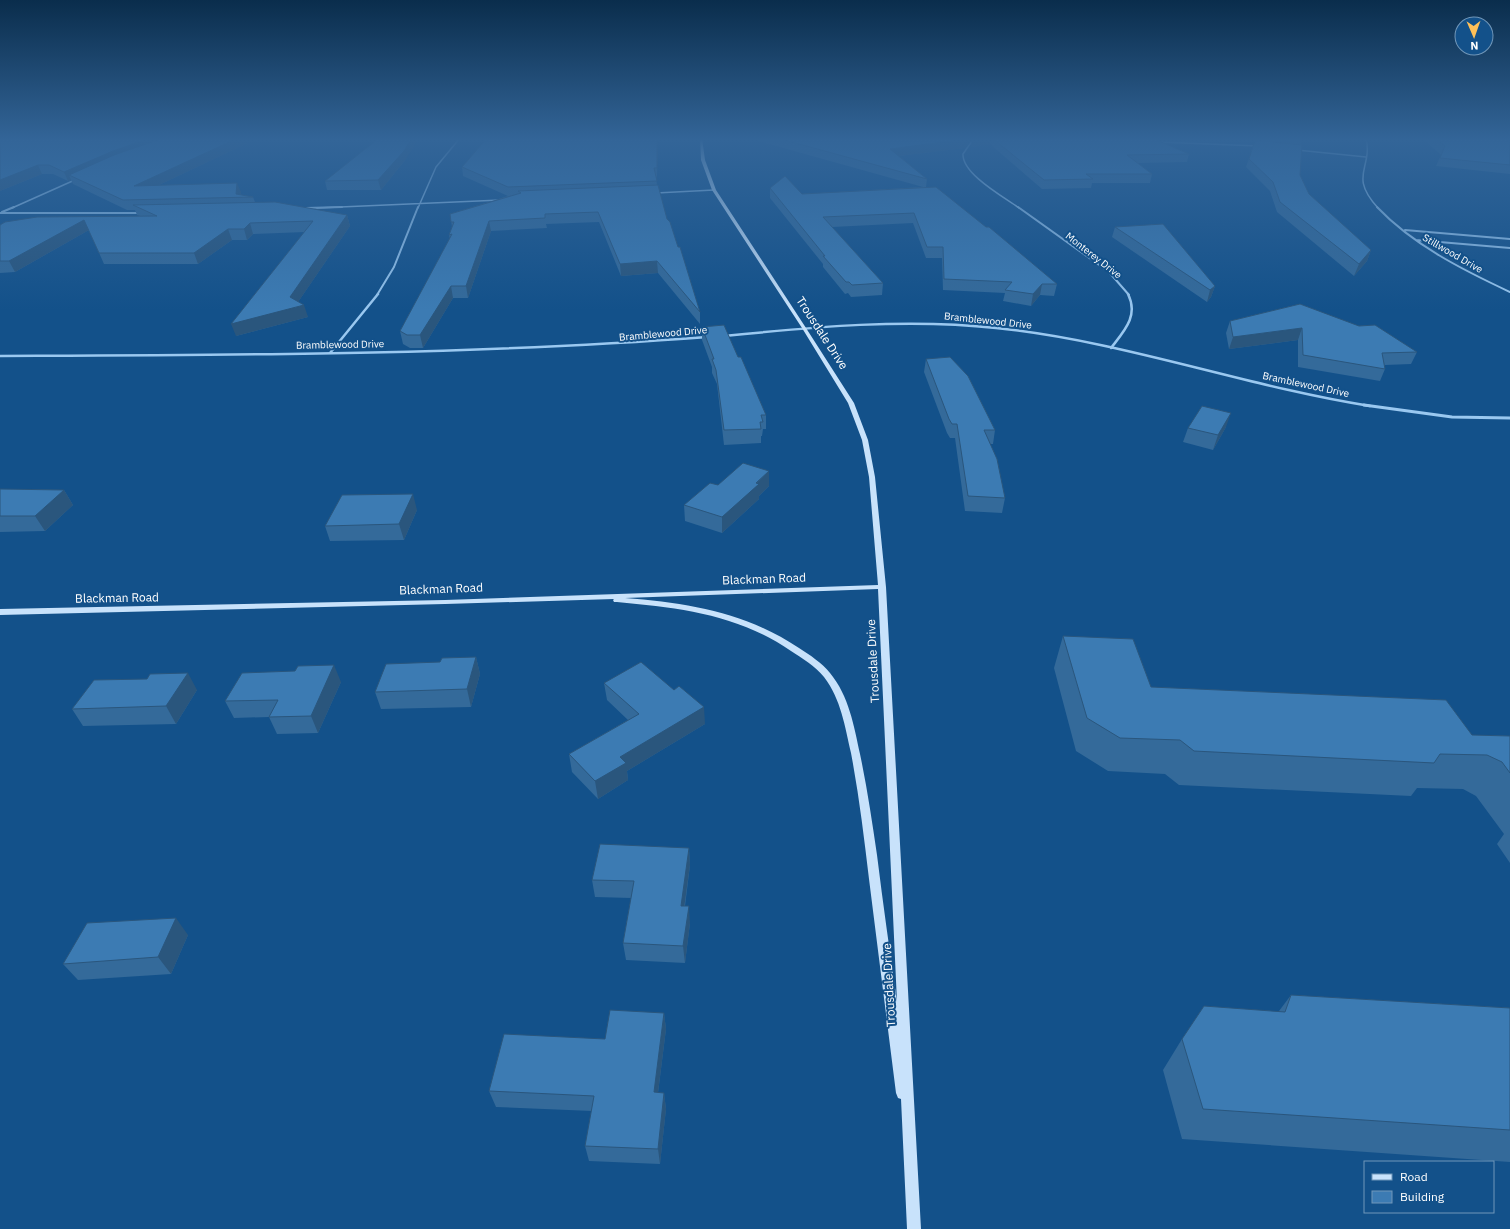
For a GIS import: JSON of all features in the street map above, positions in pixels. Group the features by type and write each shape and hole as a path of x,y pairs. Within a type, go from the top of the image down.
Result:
{"street":[{"path":"0,213 39,195"},
{"path":"330,353 366,310 386,280 404,247 424,195"},
{"name":"Trousdale Drive","path":"717,195 851,403 865,440 872,477 882,587 914,1229"},
{"name":"Monterey Drive","path":"1002,195 1109,272 1129,294 1133,305 1132,316 1128,325 1111,348"},
{"name":"Stillwood Drive","path":"1369,195 1380,209 1416,240 1463,268 1510,292"},
{"path":"301,209 507,200"},
{"path":"0,213 144,213"},
{"path":"1404,230 1510,239"},
{"path":"1416,240 1510,248"},
{"name":"Bramblewood Drive","path":"720,336 804,328 887,323 954,324 1034,333 1111,348 1368,406 1412,413 1460,418 1510,418"},
{"name":"Bramblewood Drive","path":"0,356 330,353 574,347 712,337"},
{"name":"Blackman Road","path":"0,612 438,602 882,587"},
{"path":"576,597 673,604 739,620 770,634 794,648 825,674 836,689 850,728 862,784 910,1153"}],"building":[{"path":"113,195 244,195 253,197 123,200"},
{"path":"513,195 661,195 667,219 670,222 678,247 680,247 700,312 657,261 620,264 598,212 545,214 545,218 489,221 466,286 451,286 420,335 407,335 400,331 452,234 449,235 454,222 451,222 450,214"},
{"path":"776,195 946,195 986,227 989,227 1057,284 1042,284 1033,294 1005,290 1012,282 944,279 943,247 927,247 914,213 823,217 883,283 852,285 849,282 846,282 823,256 825,256"},
{"path":"1278,195 1310,195 1371,250 1359,264 1280,202"},
{"path":"275,202 347,215 290,297 304,305 231,324 313,221 250,223 244,229 228,229 194,253 99,253 84,220 9,261 0,261 0,225 5,222 37,217 157,216 133,205"},
{"path":"1163,224 1215,286 1210,290 1115,227"},
{"path":"1300,304 1359,326 1375,325 1417,352 1382,353 1385,369 1303,355 1302,328 1233,337 1230,321"},
{"path":"724,325 738,357 741,357 766,415 761,415 763,422 760,422 761,429 724,430 716,370 712,359 714,359 702,327"},
{"path":"950,357 968,376 995,430 984,430 997,459 1005,498 968,496 957,424 952,424 949,419 926,359"},
{"path":"1202,406 1231,413 1218,435 1188,428"},
{"path":"743,463 769,471 756,483 759,484 722,517 684,505 710,483 718,485"},
{"path":"0,489 64,490 35,516 0,516"},
{"path":"413,494 399,524 325,526 342,495"},
{"path":"1063,636 1133,639 1151,687 1446,700 1472,735 1510,736 1510,773 1502,762 1487,755 1440,754 1434,763 1194,751 1180,740 1120,738 1087,718"},
{"path":"476,657 467,689 375,692 386,664 440,662 442,658"},
{"path":"641,662 674,690 679,686 704,707 620,757 626,763 595,781 569,754 639,714 604,683"},
{"path":"334,665 311,716 269,717 278,700 225,701 242,673 295,671 298,666"},
{"path":"188,673 166,706 72,709 94,680 147,679 150,674"},
{"path":"600,844 689,848 681,906 689,906 683,946 623,943 634,881 592,880"},
{"path":"176,918 158,957 63,964 87,923"},
{"path":"1291,995 1510,1008 1510,1130 1203,1109 1182,1039 1204,1006 1285,1012"},
{"path":"610,1010 664,1013 654,1092 664,1093 658,1149 585,1146 594,1096 489,1091 504,1034 605,1039"}]}
